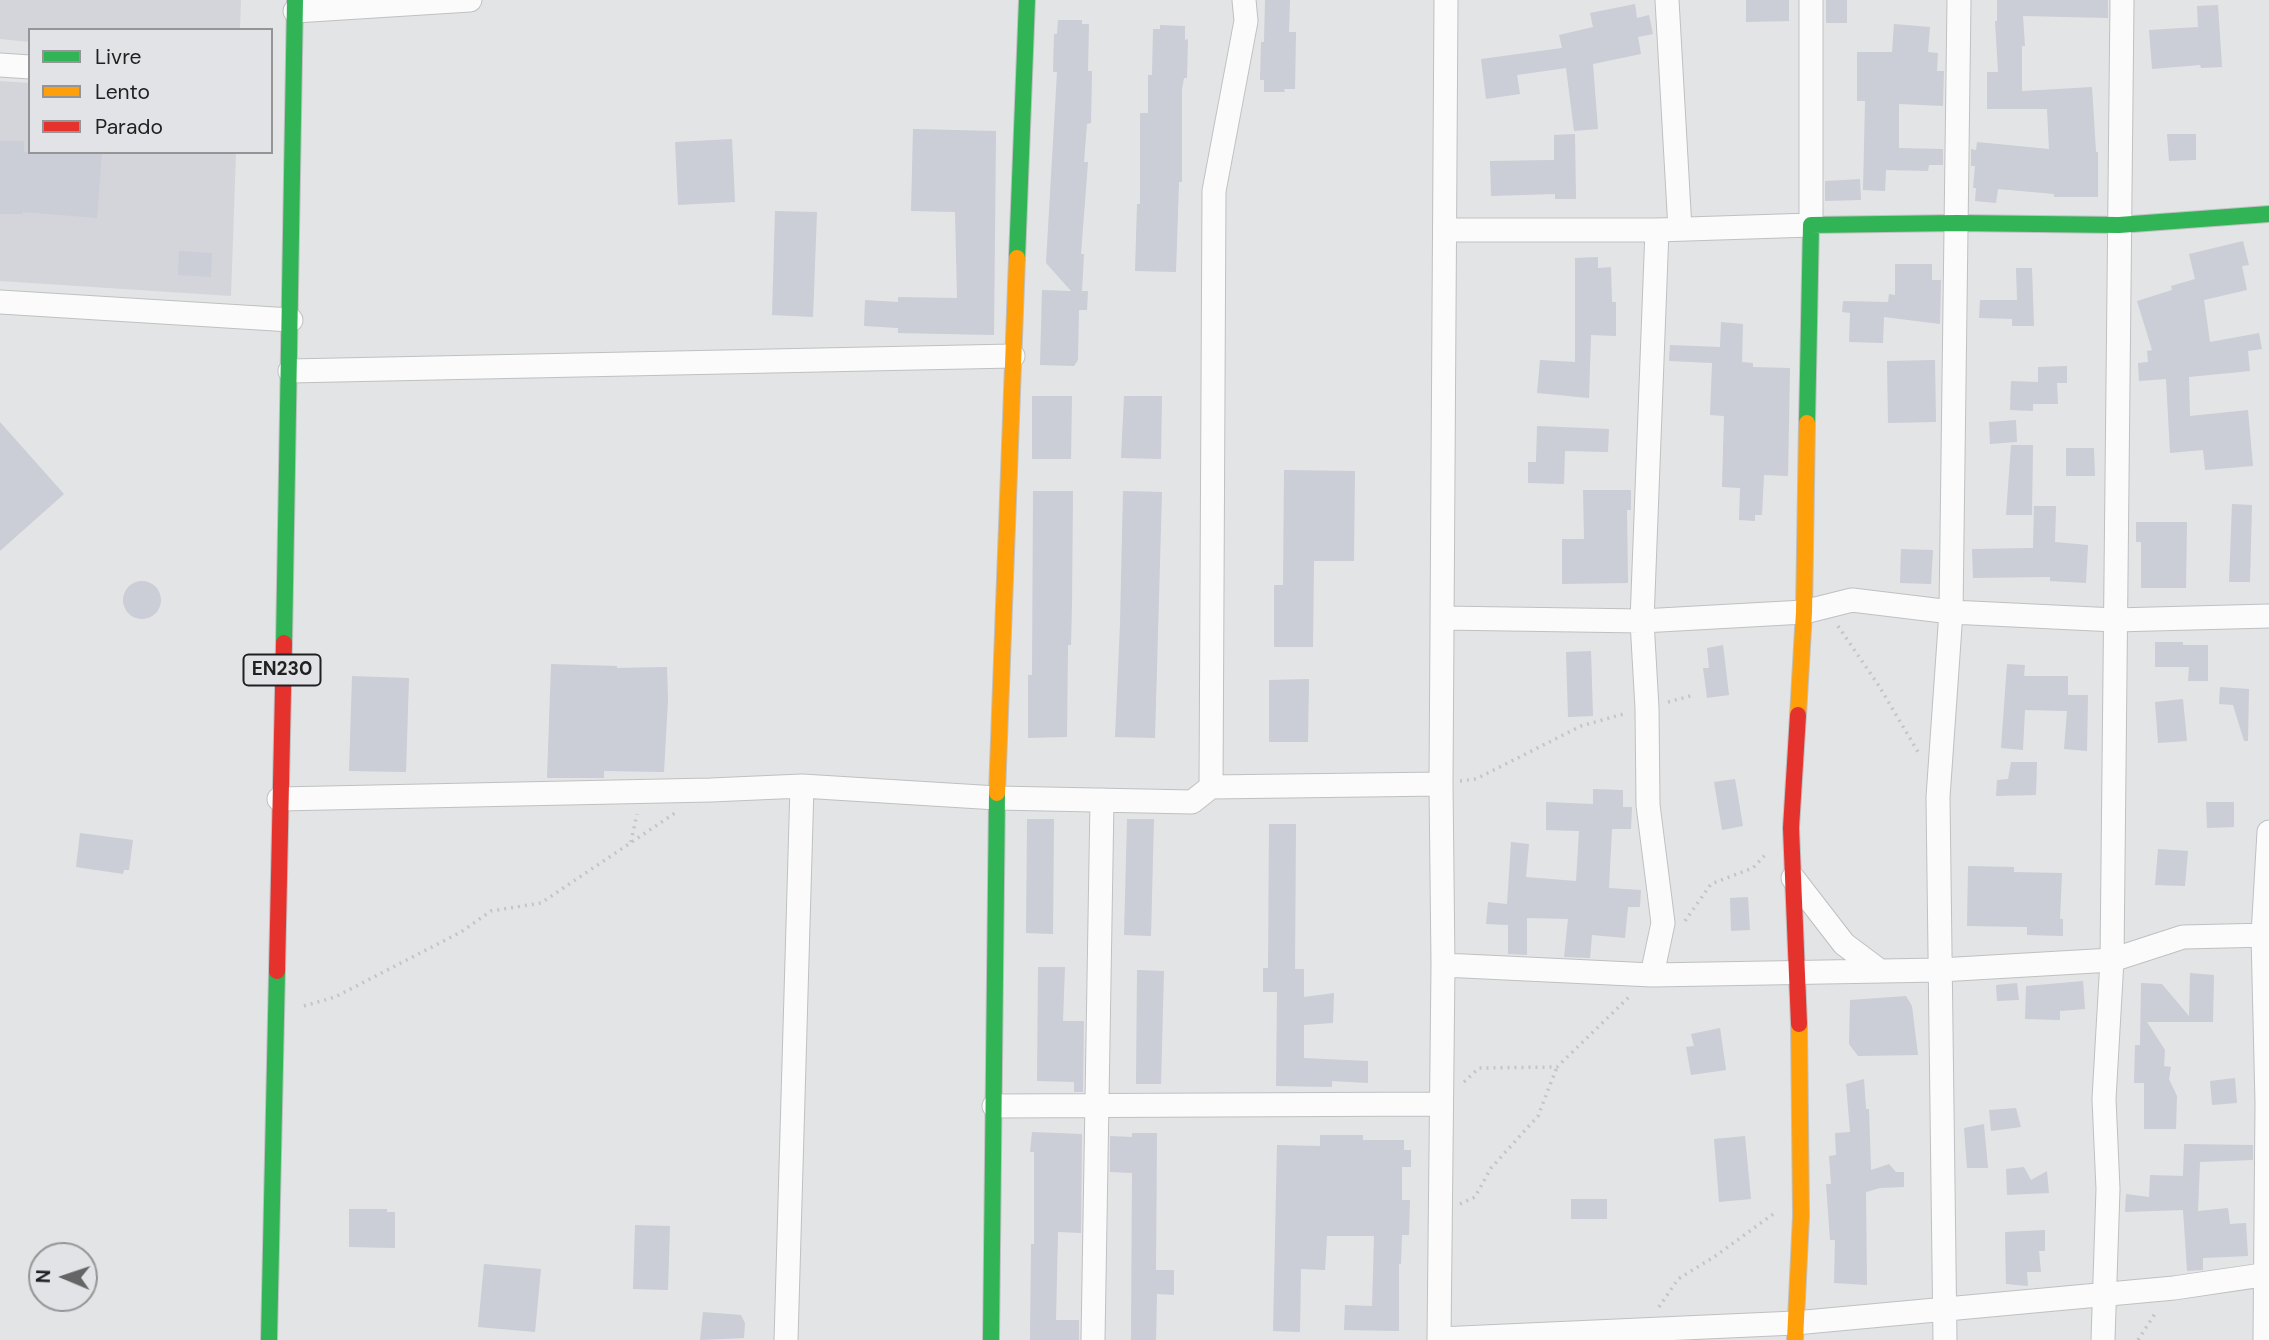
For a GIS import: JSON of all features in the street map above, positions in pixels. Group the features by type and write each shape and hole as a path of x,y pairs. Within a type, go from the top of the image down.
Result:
{"street":[{"path":"295,6 470,0"},
{"path":"991,1340 997,797 1027,0"},
{"path":"1211,787 1214,191 1246,21 1244,0"},
{"path":"1446,0 1439,1340 1795,1331 1944,1310 2174,1288 2267,1274"},
{"path":"1652,975 1663,923 1648,805 1647,708 1642,621 1669,229 1667,0"},
{"path":"1795,1331 1801,1202 1798,972 1790,828 1814,609 1811,0"},
{"path":"1945,1340 1938,797 1951,612 1958,0"},
{"path":"2103,1340 2108,1189 2104,1099 2112,960 2122,0"},
{"name":"EN230","path":"268,1340 291,320 283,83 295,6"},
{"path":"0,65 28,67"},
{"path":"1445,230 1957,223 2119,225 2269,214"},
{"path":"0,302 291,320"},
{"path":"290,371 1013,356"},
{"path":"1442,618 1642,621 1814,609 1852,600 1951,612 2115,620 2269,616"},
{"path":"279,799 802,786 997,797 1192,802 1211,787 1441,784"},
{"path":"786,1340 802,786"},
{"path":"1093,1340 1101,800"},
{"path":"2265,1340 2266,935 2269,832"},
{"path":"1793,878 1844,944 1880,971"},
{"path":"1443,965 1652,975 1940,970 2112,960 2183,937 2266,935"},
{"path":"994,1106 1440,1104"}],"path":[{"path":"1814,609 1886,697 1912,738 1922,762"},
{"path":"1441,784 1476,779 1581,726 1694,695"},
{"path":"631,842 641,791"},
{"path":"275,1014 335,997 461,932 491,911 541,903 677,813"},
{"path":"1683,924 1711,884 1753,868 1790,828"},
{"path":"1440,1213 1475,1197 1491,1168 1538,1116 1558,1067 1652,975"},
{"path":"1440,1104 1479,1068 1558,1067"},
{"path":"1642,1336 1678,1279 1714,1257 1770,1214 1801,1202"},
{"path":"2138,1340 2174,1288"}],"shaded area":[{"path":"0,0 241,0 240,28 28,28 28,42 0,39"},
{"path":"0,81 28,83 28,154 236,154 231,296 0,281"}],"building":[{"path":"1265,0 1290,0 1289,32 1296,32 1295,89 1284,89 1285,92 1264,92 1264,80 1260,80"},
{"path":"1746,0 1789,0 1789,21 1746,22"},
{"path":"1826,0 1847,0 1847,23 1826,23"},
{"path":"1997,0 2108,0 2108,18 2023,16 2025,46 2022,46 2022,91 2092,87 2098,152 2098,197 2054,197 2054,194 1998,189 1996,203 1975,201 1975,166 1971,166 1971,149 1976,150 1977,142 2049,149 2047,109 1987,109 1987,72 1998,72 1995,21"},
{"path":"1635,4 1637,18 1649,15 1653,34 1638,37 1641,54 1593,64 1598,129 1574,131 1566,68 1517,75 1520,94 1486,99 1481,59 1562,48 1559,35 1593,27 1590,13"},
{"path":"2218,5 2222,67 2201,68 2200,65 2152,69 2149,30 2198,27 2197,6"},
{"path":"1058,20 1082,20 1082,24 1089,24 1088,71 1092,71 1091,123 1087,124 1084,162 1088,162 1081,254 1084,254 1082,291 1088,291 1087,310 1079,310 1078,360 1074,366 1040,365 1042,290 1071,291 1046,263 1057,72 1053,72 1054,34 1057,34"},
{"path":"1894,24 1930,27 1928,52 1938,53 1937,71 1944,71 1943,106 1899,104 1899,148 1943,149 1943,165 1929,165 1928,171 1886,170 1885,191 1863,190 1865,101 1857,101 1857,52 1892,52"},
{"path":"1160,25 1185,26 1185,40 1188,39 1187,78 1184,78 1182,89 1182,182 1179,182 1176,272 1135,271 1137,204 1140,204 1140,113 1148,113 1148,75 1152,75 1153,29 1160,29"},
{"path":"913,129 996,131 994,335 898,333 898,328 864,326 865,300 898,302 898,297 957,298 955,212 911,211"},
{"path":"1575,134 1576,199 1555,199 1555,194 1491,196 1490,161 1554,160 1554,135"},
{"path":"2167,134 2196,134 2196,160 2169,161"},
{"path":"732,139 735,202 678,205 675,142"},
{"path":"0,141 24,141 24,152 28,154 102,154 97,218 23,212 0,214"},
{"path":"1860,179 1861,200 1825,201 1825,181"},
{"path":"775,211 817,212 813,317 772,315"},
{"path":"2243,241 2249,265 2242,266 2247,290 2204,300 2210,342 2259,333 2262,349 2248,351 2250,371 2189,377 2190,416 2248,410 2253,466 2205,470 2203,450 2170,453 2166,379 2139,381 2138,363 2148,362 2147,351 2152,350 2137,301 2172,290 2171,286 2195,279 2189,254"},
{"path":"179,251 212,253 211,277 178,275"},
{"path":"1598,257 1598,268 1611,267 1612,302 1616,302 1616,336 1591,335 1589,398 1537,393 1540,360 1575,362 1575,258"},
{"path":"1895,264 1932,264 1932,280 1941,280 1940,324 1884,317 1883,343 1849,342 1850,313 1842,312 1843,301 1888,302 1889,294 1895,295"},
{"path":"2016,268 2032,268 2034,326 2012,326 2012,319 1979,318 1980,300 2017,300"},
{"path":"1721,322 1743,324 1742,362 1753,363 1753,367 1790,368 1788,476 1764,475 1762,515 1755,515 1755,521 1739,520 1740,488 1722,487 1724,416 1710,415 1712,363 1669,361 1670,345 1720,347"},
{"path":"1935,360 1936,422 1888,423 1887,361"},
{"path":"2067,366 2067,383 2057,383 2058,404 2033,404 2033,411 2010,410 2011,381 2038,382 2038,367"},
{"path":"1032,396 1072,396 1071,459 1032,459"},
{"path":"1124,396 1162,396 1161,459 1121,458"},
{"path":"2016,420 2017,442 1990,444 1989,422"},
{"path":"0,422 64,494 0,551"},
{"path":"1537,426 1609,429 1608,452 1565,451 1564,484 1528,483 1528,462 1536,462"},
{"path":"2011,445 2033,445 2032,515 2006,515"},
{"path":"2066,448 2094,448 2095,476 2066,476"},
{"path":"1284,470 1355,471 1354,561 1314,561 1313,647 1274,647 1274,585 1283,585"},
{"path":"1583,490 1631,490 1631,510 1627,510 1628,583 1562,584 1562,539 1584,539"},
{"path":"1033,491 1073,491 1067,737 1028,738 1028,675 1032,675"},
{"path":"1123,491 1162,492 1155,738 1115,737"},
{"path":"2232,504 2252,505 2250,582 2229,582"},
{"path":"2034,506 2056,506 2055,542 2088,545 2086,583 2050,581 2050,577 1973,578 1972,549 2033,548"},
{"path":"2136,522 2187,522 2186,588 2141,588 2141,542 2136,542"},
{"path":"1901,549 1933,550 1931,584 1900,583"},
{"path":"142,581 155,587 161,600 155,613 142,619 129,613 123,600 129,587"},
{"path":"2155,642 2208,645 2208,681 2188,681 2189,667 2155,667"},
{"path":"1723,645 1729,695 1707,698 1703,668 1709,668 1707,648"},
{"path":"1591,651 1593,716 1568,717 1566,652"},
{"path":"551,664 617,668 667,667 664,772 604,771 604,778 547,778"},
{"path":"2007,664 2025,665 2024,676 2068,676 2068,695 2088,695 2087,751 2064,749 2067,711 2025,710 2023,750 2001,748"},
{"path":"352,676 409,678 406,772 349,771"},
{"path":"1309,679 1308,742 1269,742 1269,680"},
{"path":"2220,687 2249,689 2248,741 2244,741 2233,705 2219,704"},
{"path":"2183,699 2187,741 2158,743 2155,702"},
{"path":"2011,762 2037,762 2036,795 1996,796 1997,780 2008,779"},
{"path":"1735,779 1743,826 1722,830 1714,782"},
{"path":"1593,789 1623,790 1623,807 1632,807 1631,829 1612,829 1609,888 1641,890 1640,907 1628,907 1625,938 1592,935 1590,958 1564,957 1568,919 1527,918 1527,955 1508,954 1508,925 1486,924 1488,902 1507,904 1511,842 1529,844 1526,877 1576,881 1579,831 1546,830 1546,802 1593,804"},
{"path":"2206,802 2234,802 2234,827 2207,828"},
{"path":"1027,819 1054,819 1053,934 1026,933"},
{"path":"1127,819 1154,819 1151,936 1124,935"},
{"path":"1269,824 1296,824 1295,969 1304,969 1304,997 1334,993 1333,1023 1304,1025 1304,1058 1368,1061 1368,1083 1332,1081 1332,1087 1276,1086 1277,992 1263,992 1263,968 1268,968"},
{"path":"80,833 133,840 129,870 124,870 123,874 76,867"},
{"path":"2158,849 2188,851 2185,886 2155,885"},
{"path":"1968,866 2014,867 2014,872 2062,873 2060,919 2063,919 2063,936 2027,935 2027,927 1967,926"},
{"path":"1748,897 1750,930 1731,931 1730,898"},
{"path":"1038,967 1065,967 1063,1021 1084,1021 1083,1092 1074,1092 1074,1082 1037,1081"},
{"path":"1137,970 1164,971 1161,1084 1136,1084"},
{"path":"2190,973 2214,975 2213,1022 2147,1022 2165,1050 2164,1066 2171,1067 2169,1079 2177,1096 2176,1129 2144,1129 2144,1083 2134,1083 2135,1045 2140,1045 2141,983 2162,984 2189,1016"},
{"path":"2083,981 2085,1009 2060,1011 2060,1020 2025,1019 2026,986"},
{"path":"2017,983 2019,1000 1997,1001 1996,985"},
{"path":"1906,996 1912,1006 1918,1055 1858,1056 1849,1044 1850,1000"},
{"path":"1720,1028 1726,1070 1691,1075 1686,1047 1694,1046 1691,1034"},
{"path":"2235,1078 2237,1103 2212,1105 2210,1081"},
{"path":"1864,1079 1866,1109 1869,1109 1871,1170 1889,1164 1896,1172 1904,1172 1904,1187 1880,1188 1866,1192 1867,1285 1834,1283 1835,1240 1830,1240 1826,1184 1831,1184 1829,1156 1836,1155 1835,1133 1850,1132 1846,1084"},
{"path":"2016,1108 2021,1127 1991,1131 1989,1110"},
{"path":"1984,1124 1988,1168 1967,1168 1964,1128"},
{"path":"1032,1132 1082,1134 1081,1233 1058,1232 1056,1320 1079,1320 1079,1340 1030,1340 1031,1244 1034,1244 1034,1152 1030,1152"},
{"path":"1132,1133 1157,1133 1156,1270 1174,1270 1174,1295 1157,1294 1156,1340 1131,1340 1132,1173 1110,1172 1110,1136 1132,1137"},
{"path":"1320,1135 1363,1135 1363,1140 1404,1140 1404,1150 1411,1150 1411,1167 1402,1167 1402,1200 1410,1200 1409,1235 1402,1235 1399,1264 1399,1331 1344,1330 1345,1305 1372,1306 1374,1236 1327,1236 1325,1270 1301,1269 1300,1332 1273,1331 1277,1145 1320,1146"},
{"path":"1745,1136 1751,1199 1719,1202 1714,1139"},
{"path":"2184,1144 2253,1145 2253,1160 2200,1162 2198,1211 2228,1208 2230,1224 2246,1223 2248,1256 2203,1258 2203,1270 2187,1271 2183,1210 2125,1212 2126,1194 2149,1197 2150,1175 2183,1176"},
{"path":"2024,1167 2031,1180 2047,1171 2049,1193 2007,1195 2006,1169"},
{"path":"1571,1199 1607,1199 1607,1219 1571,1219"},
{"path":"349,1209 387,1209 387,1212 395,1212 395,1248 349,1247"},
{"path":"635,1225 670,1226 668,1290 633,1289"},
{"path":"2045,1230 2045,1251 2039,1251 2041,1272 2027,1272 2028,1286 2006,1284 2005,1232"},
{"path":"484,1264 541,1269 535,1332 478,1327"},
{"path":"703,1312 741,1315 745,1323 744,1338 700,1340"}],"traffic: fast":[{"path":"284,643 295,0"},
{"path":"1017,258 1027,0"},
{"path":"1807,423 1811,225 2119,225 2269,214"},
{"path":"991,1340 997,793"},
{"path":"269,1340 277,971"}],"traffic: slow":[{"path":"997,793 1017,258"},
{"path":"1798,715 1804,612 1807,423"},
{"path":"1795,1340 1801,1216 1799,1024"}],"traffic: jam":[{"path":"277,971 284,643"},
{"path":"1798,715 1791,828 1799,1024"}]}
